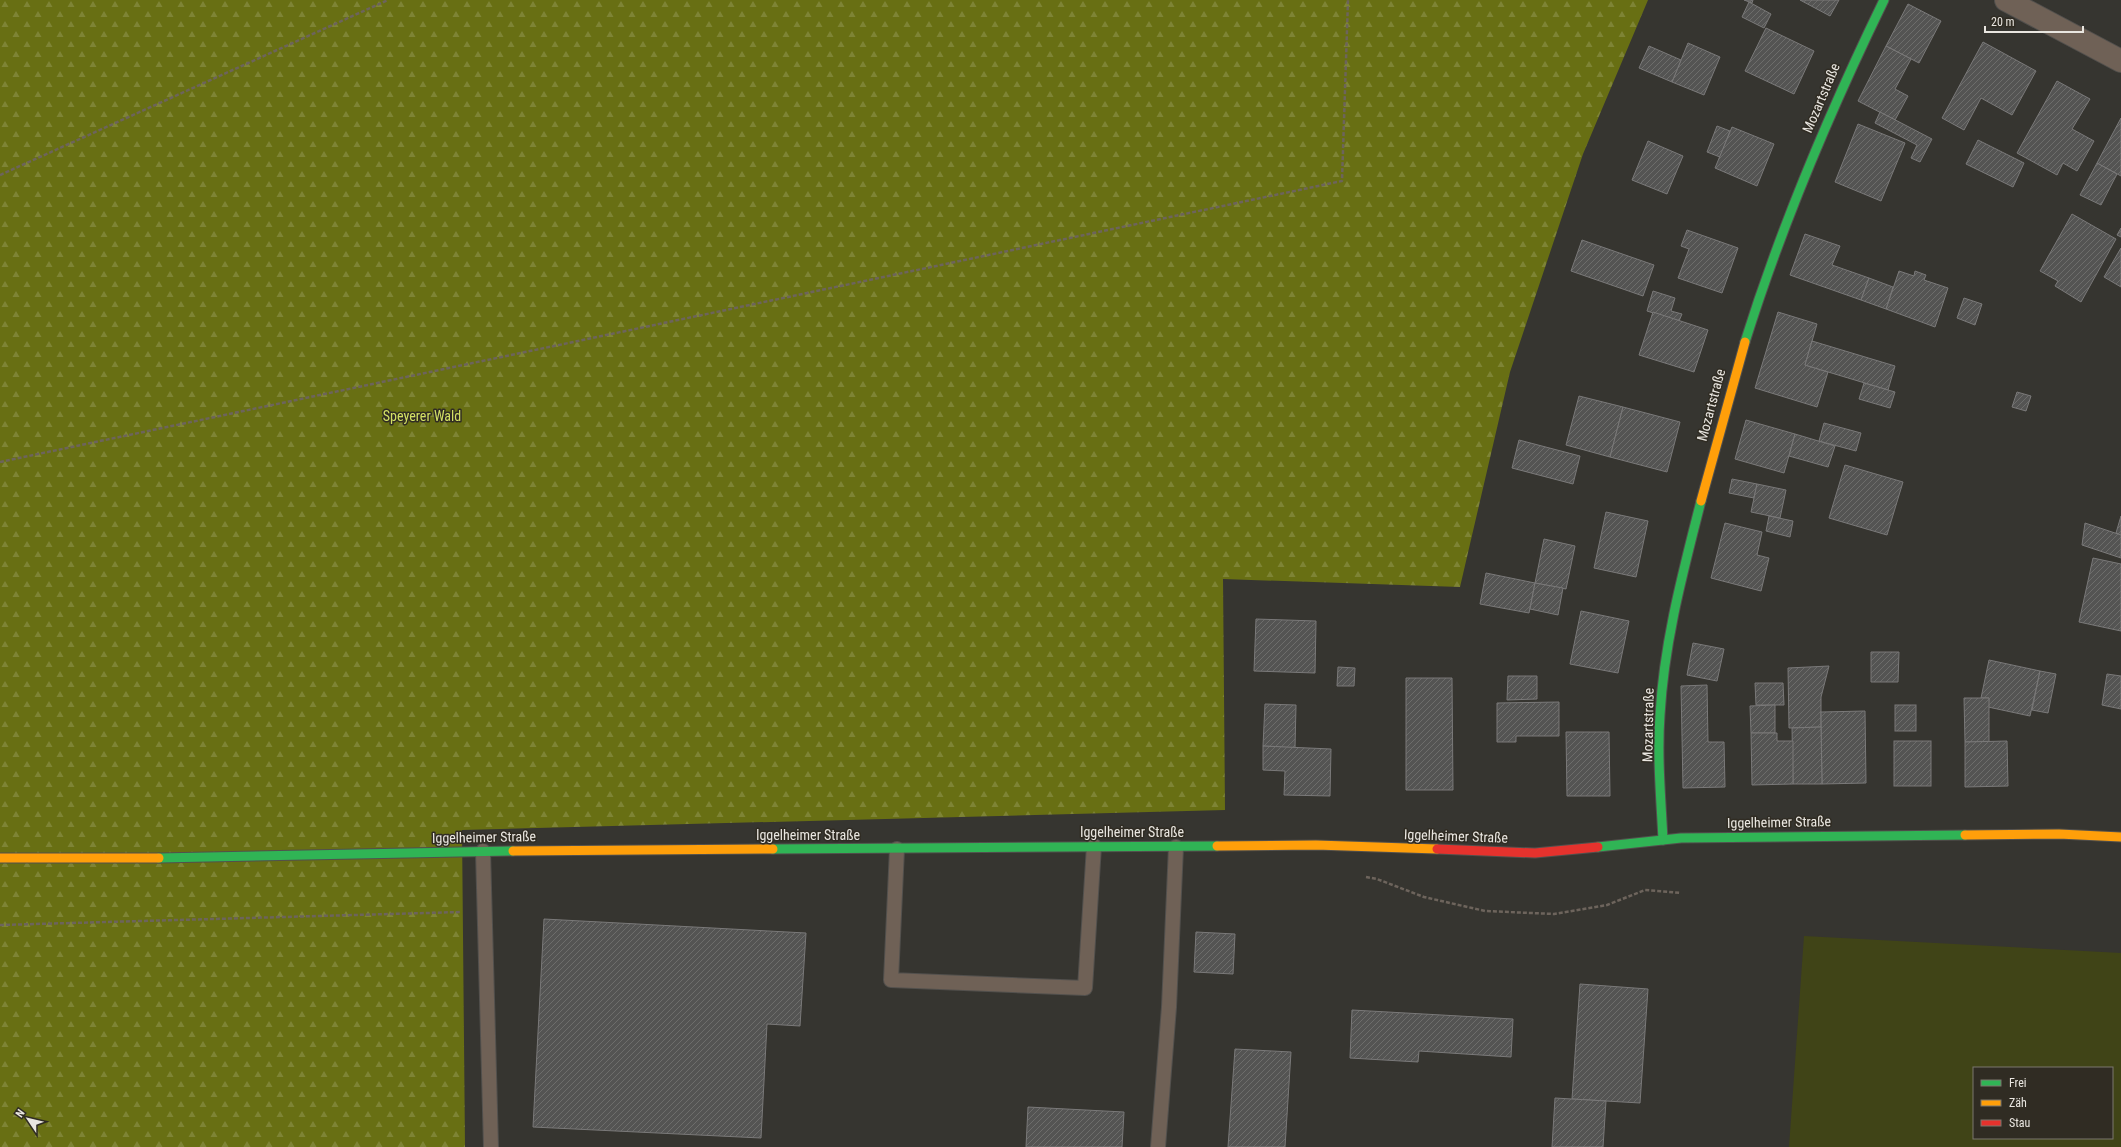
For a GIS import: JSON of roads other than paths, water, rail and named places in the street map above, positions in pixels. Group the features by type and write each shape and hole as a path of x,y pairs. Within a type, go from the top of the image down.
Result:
{"street":[{"name":"Mozartstraße","path":"1663,840 1660,727 1664,663 1675,607 1707,473 1737,364 1807,168 1847,72 1884,0"},
{"path":"2006,0 2121,61"},
{"name":"Iggelheimer Straße","path":"0,858 142,858 483,851 1316,845 1536,853 1663,840 1784,836 2058,834 2121,837"}],"lane":[{"path":"897,849 891,980 1085,988 1094,846"},
{"path":"1158,1147 1169,1007 1176,847"},
{"path":"483,851 486,912 491,1147"}],"park label":[{"name":"Speyerer Wald","path":"422,416"}]}
